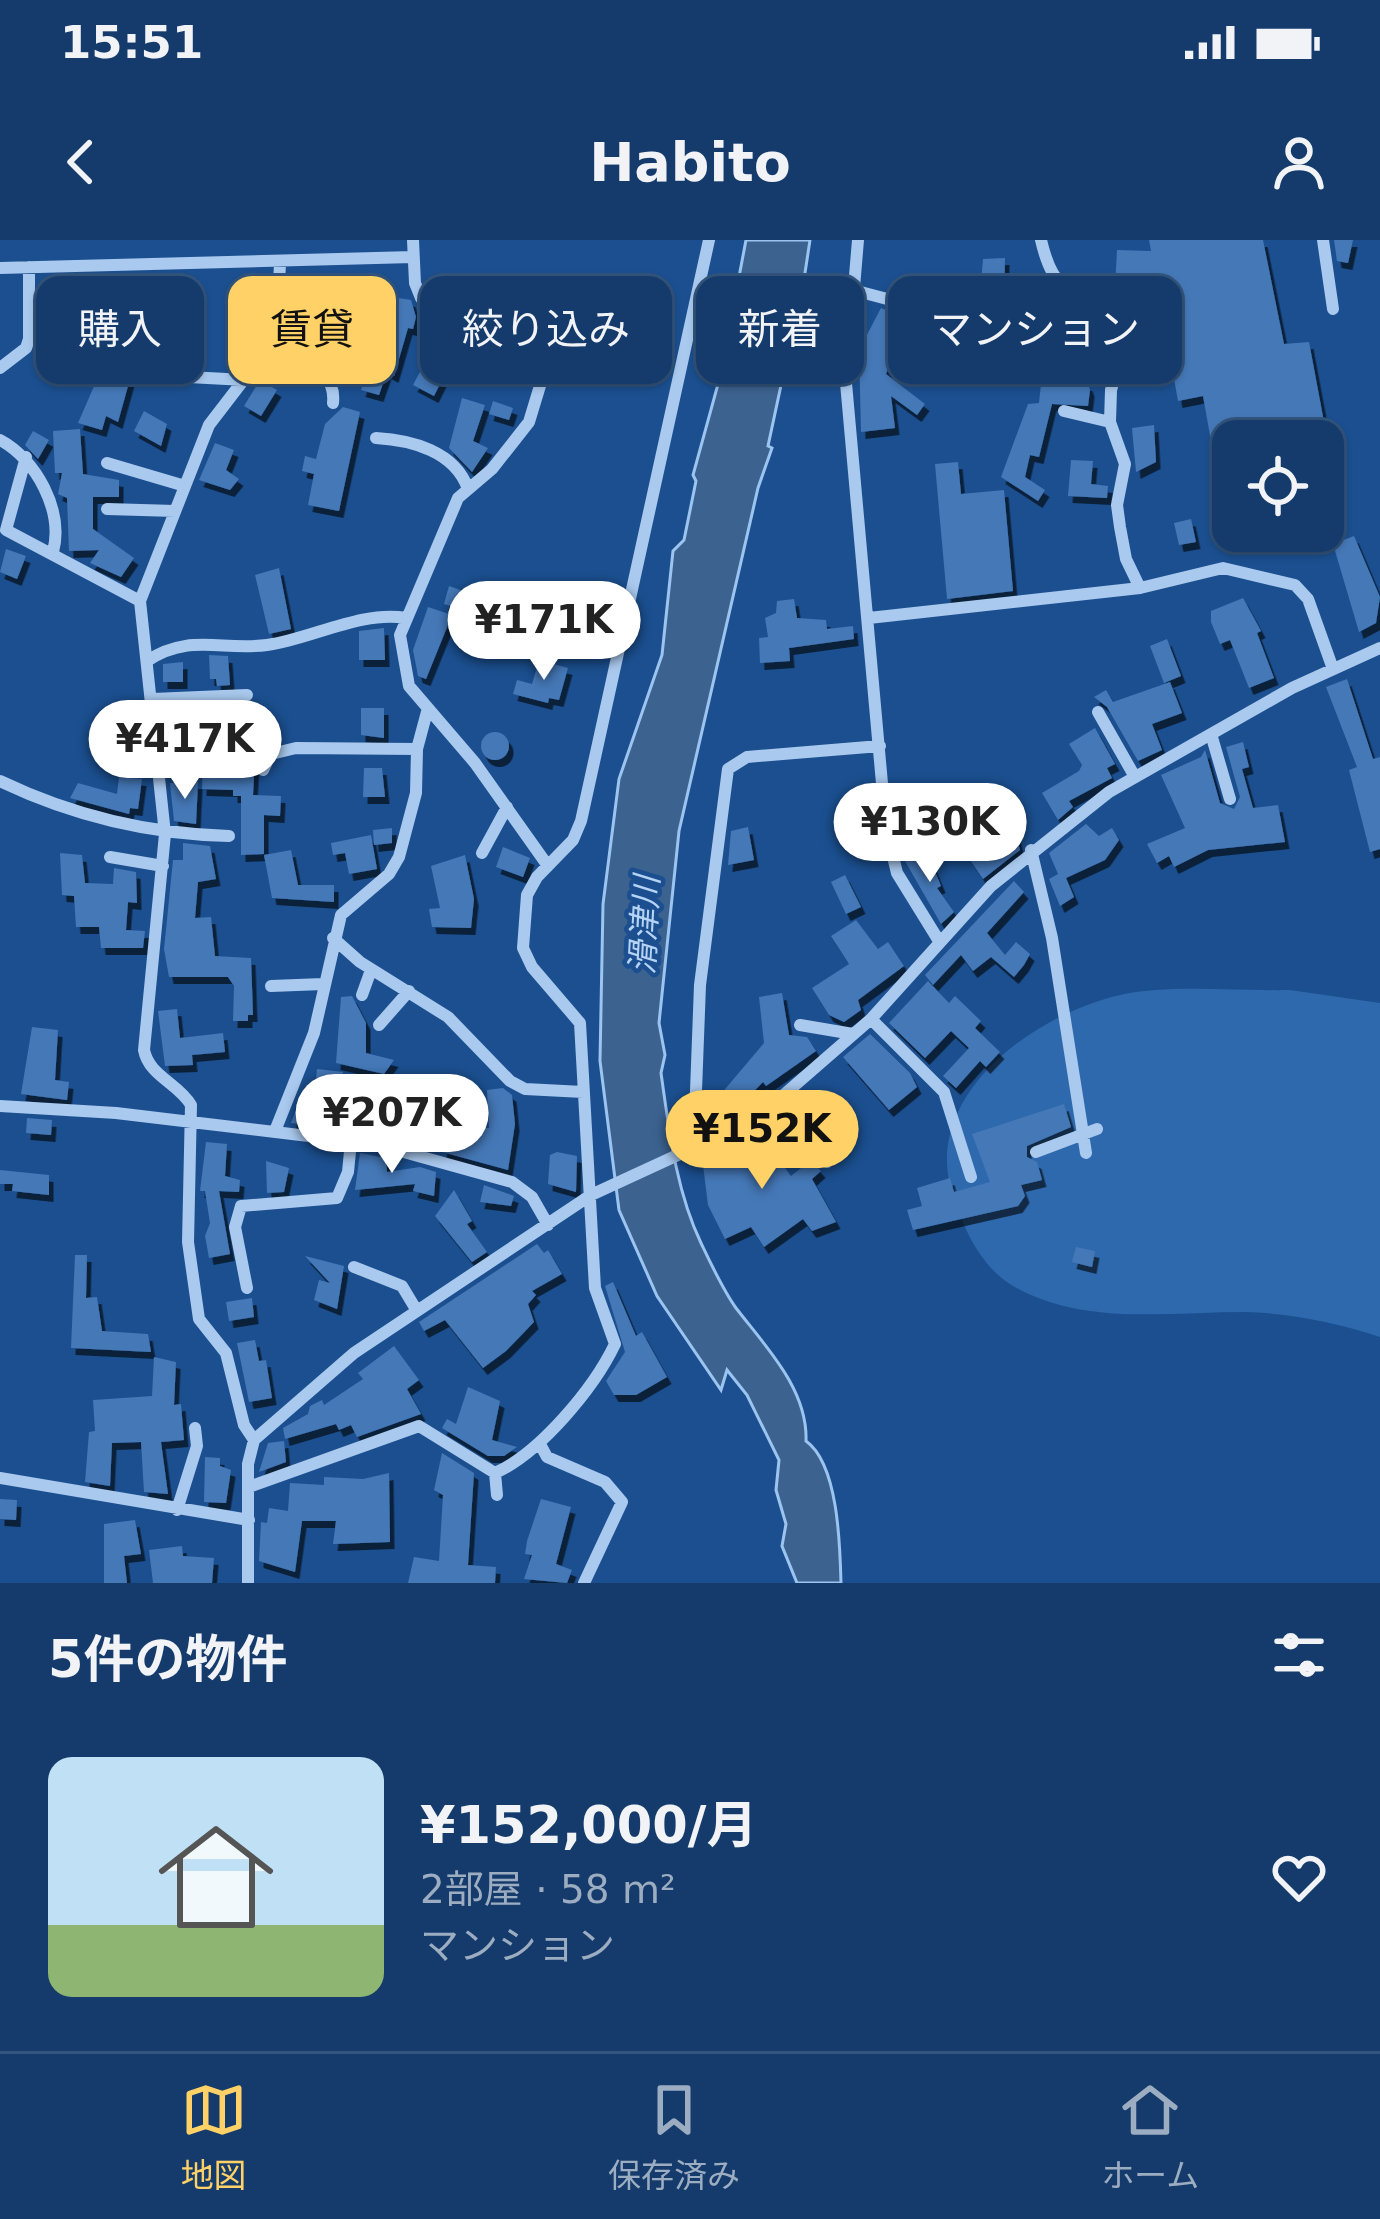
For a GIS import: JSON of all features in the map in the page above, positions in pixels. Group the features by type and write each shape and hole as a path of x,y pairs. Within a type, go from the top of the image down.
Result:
{"street":[{"path":"412,240 422,298 546,366 529,422 492,469 458,498 400,635 402,668 409,686 548,866"},
{"path":"495,1472 525,1460 540,1444 615,1343 595,1288 594,1194 580,1023 532,967 523,948 527,895 573,840 581,821 709,240"},
{"path":"854,276 858,240"},
{"path":"1041,240 1054,281 1068,292 1126,302 1135,310 1111,390 1109,422 1125,464 1117,505 1126,560 1140,588"},
{"path":"1324,240 1333,309"},
{"path":"0,268 413,257"},
{"path":"279,276 280,262"},
{"path":"0,368 26,348 29,338 29,267"},
{"path":"241,384 209,425 140,601 165,834 144,1050 153,1071 180,1086 194,1124 188,1242 199,1319 226,1353 244,1425 254,1440 248,1583"},
{"path":"331,384 333,403"},
{"path":"846,384 886,828 897,872 940,941"},
{"path":"1064,411 1109,422"},
{"path":"376,438 421,443 464,478 468,489"},
{"path":"0,440 26,457 55,524 53,552"},
{"path":"26,457 3,529 140,601"},
{"path":"106,464 185,486"},
{"path":"107,509 175,512"},
{"path":"869,618 1140,588 1223,568 1295,585 1308,599 1333,669"},
{"path":"148,661 174,645 197,641 265,646 378,617 406,617"},
{"path":"254,1440 353,1353 594,1194 745,1124 777,1101 872,1019 940,941 1031,850 1136,777 1380,648"},
{"path":"153,699 247,694"},
{"path":"275,1131 310,1045 340,915 389,874 399,857 416,793 417,749 428,708"},
{"path":"1098,712 1136,777"},
{"path":"1211,734 1230,799"},
{"path":"692,1145 700,985 728,770 747,758 880,746"},
{"path":"263,770 271,754 296,748 417,749"},
{"path":"0,781 81,814 165,834 229,836"},
{"path":"482,853 507,808"},
{"path":"1031,850 1090,1130 1086,1153"},
{"path":"110,857 163,866"},
{"path":"333,938 371,970 448,1017 499,1071 525,1089 583,1092"},
{"path":"362,995 371,970"},
{"path":"271,986 323,984"},
{"path":"379,1025 409,992"},
{"path":"872,1019 944,1092 971,1177"},
{"path":"800,1025 853,1034"},
{"path":"372,1143 392,1080"},
{"path":"777,1101 826,1162"},
{"path":"0,1106 372,1143 512,1182 532,1197 548,1225"},
{"path":"1036,1152 1090,1130"},
{"path":"247,1288 235,1228 241,1206 330,1202 344,1189 351,1142"},
{"path":"354,1267 402,1286 417,1311"},
{"path":"249,1487 419,1426 495,1472"},
{"path":"178,1510 197,1446 195,1429"},
{"path":"540,1444 547,1457 604,1481 622,1502 584,1583"},
{"path":"495,1472 497,1495"},
{"path":"0,1478 250,1520"}],"shaded area":[{"path":"1162,990 1290,990 1380,1003 1380,1337 1279,1314 1126,1314 1068,1307 1013,1286 991,1268 960,1216 947,1151 956,1116 976,1083 1003,1055 1036,1030 1109,998"}],"water":[{"path":"746,240 810,240 804,276 739,276"},
{"name":"滑津川","path":"718,384 781,384 768,446 772,448 758,488 679,831 659,1023 665,1055 661,1073 675,1160 692,1223 726,1293 792,1386 805,1422 806,1441 825,1467 835,1506 841,1583 797,1583 782,1546 786,1524 776,1490 779,1460 747,1395 727,1370 721,1390 657,1296 619,1210 600,1061 603,904 619,779 662,655 673,551 684,540 696,481 693,475"}],"building":[{"path":"1149,240 1263,240 1284,344 1309,342 1324,420 1212,420 1211,441 1203,396 1178,401 1175,384 1182,384 1182,276 1116,276 1117,250 1151,251"},
{"path":"1334,240 1353,240 1348,263 1337,261"},
{"path":"1005,258 1005,276 982,276 983,259"},
{"path":"396,298 411,300 416,317 413,329 408,328 396,369"},
{"path":"881,308 888,311 888,384 899,384 925,404 917,415 891,396 895,428 861,432 864,340"},
{"path":"420,372 420,384 440,384 434,396 413,385"},
{"path":"95,384 129,384 118,422 106,416 102,430 78,423"},
{"path":"258,384 277,390 261,416 244,406"},
{"path":"363,384 383,384 379,395 361,390"},
{"path":"1041,384 1088,384 1090,390 1088,406 1052,404 1039,457 1030,455 1025,477 1045,490 1038,501 1001,477 1028,404 1039,403"},
{"path":"462,398 485,405 473,441 488,448 472,472 449,448"},
{"path":"493,401 513,408 509,420 489,414"},
{"path":"343,407 360,412 339,511 308,505 314,474 302,471 305,456 316,459 325,424"},
{"path":"144,411 167,424 161,446 134,431"},
{"path":"1154,425 1156,462 1136,472 1132,428"},
{"path":"80,429 83,474 119,480 119,497 93,497 93,529 134,558 121,577 90,563 99,550 69,551 67,498 58,494 62,473 55,473 53,431"},
{"path":"33,431 49,440 38,459 25,445"},
{"path":"215,443 234,450 226,470 239,479 230,490 199,480"},
{"path":"1071,460 1093,461 1091,484 1108,486 1107,498 1068,496"},
{"path":"958,462 961,494 1004,490 1013,591 947,599 935,464"},
{"path":"1191,519 1196,542 1179,545 1174,523"},
{"path":"1354,536 1380,597 1376,623 1359,632 1335,552 1344,552 1344,540"},
{"path":"6,549 26,556 17,579 0,572"},
{"path":"279,568 291,629 269,634 255,575"},
{"path":"449,586 512,608 508,622 444,604"},
{"path":"1243,598 1261,631 1257,633 1274,678 1249,688 1230,640 1220,644 1211,622 1211,611"},
{"path":"794,599 797,618 826,620 827,629 853,626 854,639 789,648 790,661 760,663 759,638 768,637 765,618 776,613 777,601"},
{"path":"428,607 452,615 426,679 418,676 413,650"},
{"path":"384,628 385,660 359,660 359,631"},
{"path":"1167,639 1181,676 1164,683 1150,646"},
{"path":"209,655 228,656 230,685 217,686 216,679 210,679"},
{"path":"539,660 568,668 559,700 549,698 548,703 513,694 517,680 532,684"},
{"path":"183,662 183,682 163,682 163,664"},
{"path":"1347,679 1373,759 1380,757 1380,849 1370,852 1349,770 1357,767 1326,687"},
{"path":"1170,682 1182,713 1152,724 1162,750 1138,761 1107,707 1094,697 1106,690 1113,702"},
{"path":"191,708 192,735 221,735 220,715 234,714 235,727 242,726 244,757 255,758 253,795 281,796 280,816 264,815 264,854 241,855 241,796 233,796 233,790 202,789 203,749 170,751 168,709"},
{"path":"361,708 384,708 384,738 361,735"},
{"path":"1095,728 1115,764 1107,768 1112,778 1069,801 1073,807 1058,820 1042,793 1079,771 1082,765 1069,744"},
{"path":"495,732 505,736 509,746 505,756 495,760 485,756 481,746 485,736"},
{"path":"1243,742 1249,767 1242,769 1253,808 1278,805 1285,842 1208,850 1174,867 1169,856 1157,863 1147,844 1185,828 1161,775 1201,757 1205,750 1220,803 1234,809 1240,797 1226,747"},
{"path":"364,768 382,768 385,797 363,797"},
{"path":"119,777 142,779 138,809 130,808 129,814 70,798 78,783 117,794"},
{"path":"198,782 196,824 174,821 170,783"},
{"path":"1005,793 1020,850 983,879 966,854 988,842 979,799"},
{"path":"1086,824 1099,836 1112,828 1119,840 1105,860 1066,878 1074,897 1060,906 1049,879 1058,874 1049,853"},
{"path":"748,827 754,860 728,865 731,831"},
{"path":"392,828 392,843 374,845 373,830"},
{"path":"371,835 377,869 349,874 345,853 333,855 331,843"},
{"path":"183,843 210,846 216,879 198,882 195,918 211,917 215,956 251,958 253,1015 248,1015 248,1021 233,1021 234,986 228,977 169,977 164,949 173,860 183,860"},
{"path":"503,847 530,858 523,877 496,867"},
{"path":"291,850 298,885 334,885 334,902 272,898 264,855"},
{"path":"927,852 941,886 937,888 954,912 941,924 905,861"},
{"path":"60,853 82,855 85,883 113,884 114,868 136,872 137,903 128,902 126,930 145,931 143,948 101,948 99,927 76,927 74,896 62,895"},
{"path":"465,855 474,899 471,928 432,927 429,909 440,908 431,866"},
{"path":"845,875 861,907 846,914 831,882"},
{"path":"1014,881 1024,892 987,933 1005,955 1016,942 1030,954 1024,965 1014,977 991,957 973,971 961,955 933,985 925,975"},
{"path":"856,920 878,949 888,942 904,966 858,1000 861,1010 844,1022 829,1015 812,988 849,964 831,936"},
{"path":"928,981 949,1003 955,996 981,1021 975,1028 1000,1052 986,1067 980,1061 956,1088 943,1076 969,1048 951,1031 925,1058 889,1023"},
{"path":"782,993 789,1035 807,1037 816,1051 766,1086 763,1082 726,1120 710,1107 764,1043 759,997"},
{"path":"352,996 366,1023 366,1053 394,1060 384,1074 336,1063 341,997"},
{"path":"177,1009 180,1038 223,1033 225,1052 192,1055 193,1065 165,1066 158,1011"},
{"path":"32,1027 58,1030 55,1080 69,1082 67,1100 21,1094"},
{"path":"870,1034 910,1073 917,1087 889,1110 843,1057"},
{"path":"317,1069 343,1072 337,1104 329,1103 323,1127 291,1123 302,1095 314,1099"},
{"path":"503,1088 512,1095 515,1124 508,1170 442,1152 445,1125 489,1128 487,1090"},
{"path":"808,1091 824,1110 808,1122 792,1103"},
{"path":"1064,1104 1071,1127 1027,1146 1027,1157 1037,1162 1042,1180 1021,1185 1025,1196 1018,1206 913,1230 907,1210 922,1206 917,1188 950,1178 954,1192 990,1182 972,1134"},
{"path":"392,1116 441,1117 442,1135 407,1134 405,1141 385,1136"},
{"path":"27,1118 52,1120 51,1135 26,1133"},
{"path":"757,1129 791,1176 811,1160 821,1171 812,1179 836,1222 812,1231 803,1219 764,1247 751,1227 725,1239 708,1205 702,1157 741,1147 737,1139"},
{"path":"206,1142 227,1144 225,1176 240,1180 239,1192 219,1191 230,1254 209,1258 205,1236 210,1223 205,1191 200,1191"},
{"path":"360,1153 386,1158 387,1172 420,1167 436,1172 434,1196 413,1191 415,1184 355,1190"},
{"path":"550,1155 577,1156 576,1192 548,1184"},
{"path":"266,1161 289,1168 284,1192 267,1193"},
{"path":"0,1170 49,1175 49,1195 12,1191 13,1184 0,1184"},
{"path":"484,1185 514,1196 511,1206 480,1202"},
{"path":"454,1190 472,1221 467,1224 487,1252 472,1262 435,1216"},
{"path":"537,1244 544,1253 548,1250 562,1274 532,1291 536,1295 528,1304 534,1322 506,1351 483,1368 445,1320 424,1331 419,1322"},
{"path":"1076,1247 1095,1251 1092,1267 1072,1262"},
{"path":"75,1255 87,1255 86,1298 97,1297 102,1331 148,1334 151,1352 71,1348"},
{"path":"305,1256 344,1266 337,1309 314,1300 319,1280 330,1283"},
{"path":"613,1282 636,1336 642,1332 667,1377 636,1395 614,1395 606,1381 625,1352 605,1286"},
{"path":"252,1298 254,1317 229,1321 226,1302"},
{"path":"255,1340 259,1361 266,1360 272,1398 249,1402 237,1343"},
{"path":"394,1346 419,1380 407,1389 421,1414 357,1437 351,1425 339,1430 336,1424 285,1439 283,1428 308,1414 310,1406 322,1400 324,1405 363,1379 358,1373"},
{"path":"154,1357 176,1362 174,1405 181,1404 184,1440 161,1442 168,1494 144,1492 141,1442 112,1443 110,1486 85,1482 89,1432 95,1431 93,1400 152,1396"},
{"path":"468,1387 500,1401 492,1440 517,1447 504,1456 488,1456 442,1428 447,1419 456,1424"},
{"path":"284,1441 286,1462 259,1472 268,1443"},
{"path":"442,1453 474,1473 468,1565 496,1567 495,1583 408,1583 414,1557 439,1561 443,1495 434,1490"},
{"path":"205,1457 220,1458 220,1466 231,1470 226,1503 204,1502"},
{"path":"389,1473 390,1542 333,1544 336,1521 302,1521 295,1572 259,1561 261,1522 267,1523 269,1508 288,1511 290,1483 324,1485 324,1477 363,1479"},
{"path":"0,1499 17,1500 16,1520 0,1519"},
{"path":"541,1499 571,1507 556,1564 572,1570 567,1583 524,1579 532,1555 525,1554 527,1541"},
{"path":"135,1520 141,1554 124,1556 127,1583 104,1583 104,1524"},
{"path":"182,1546 183,1556 214,1558 212,1583 153,1583 149,1550"}]}
